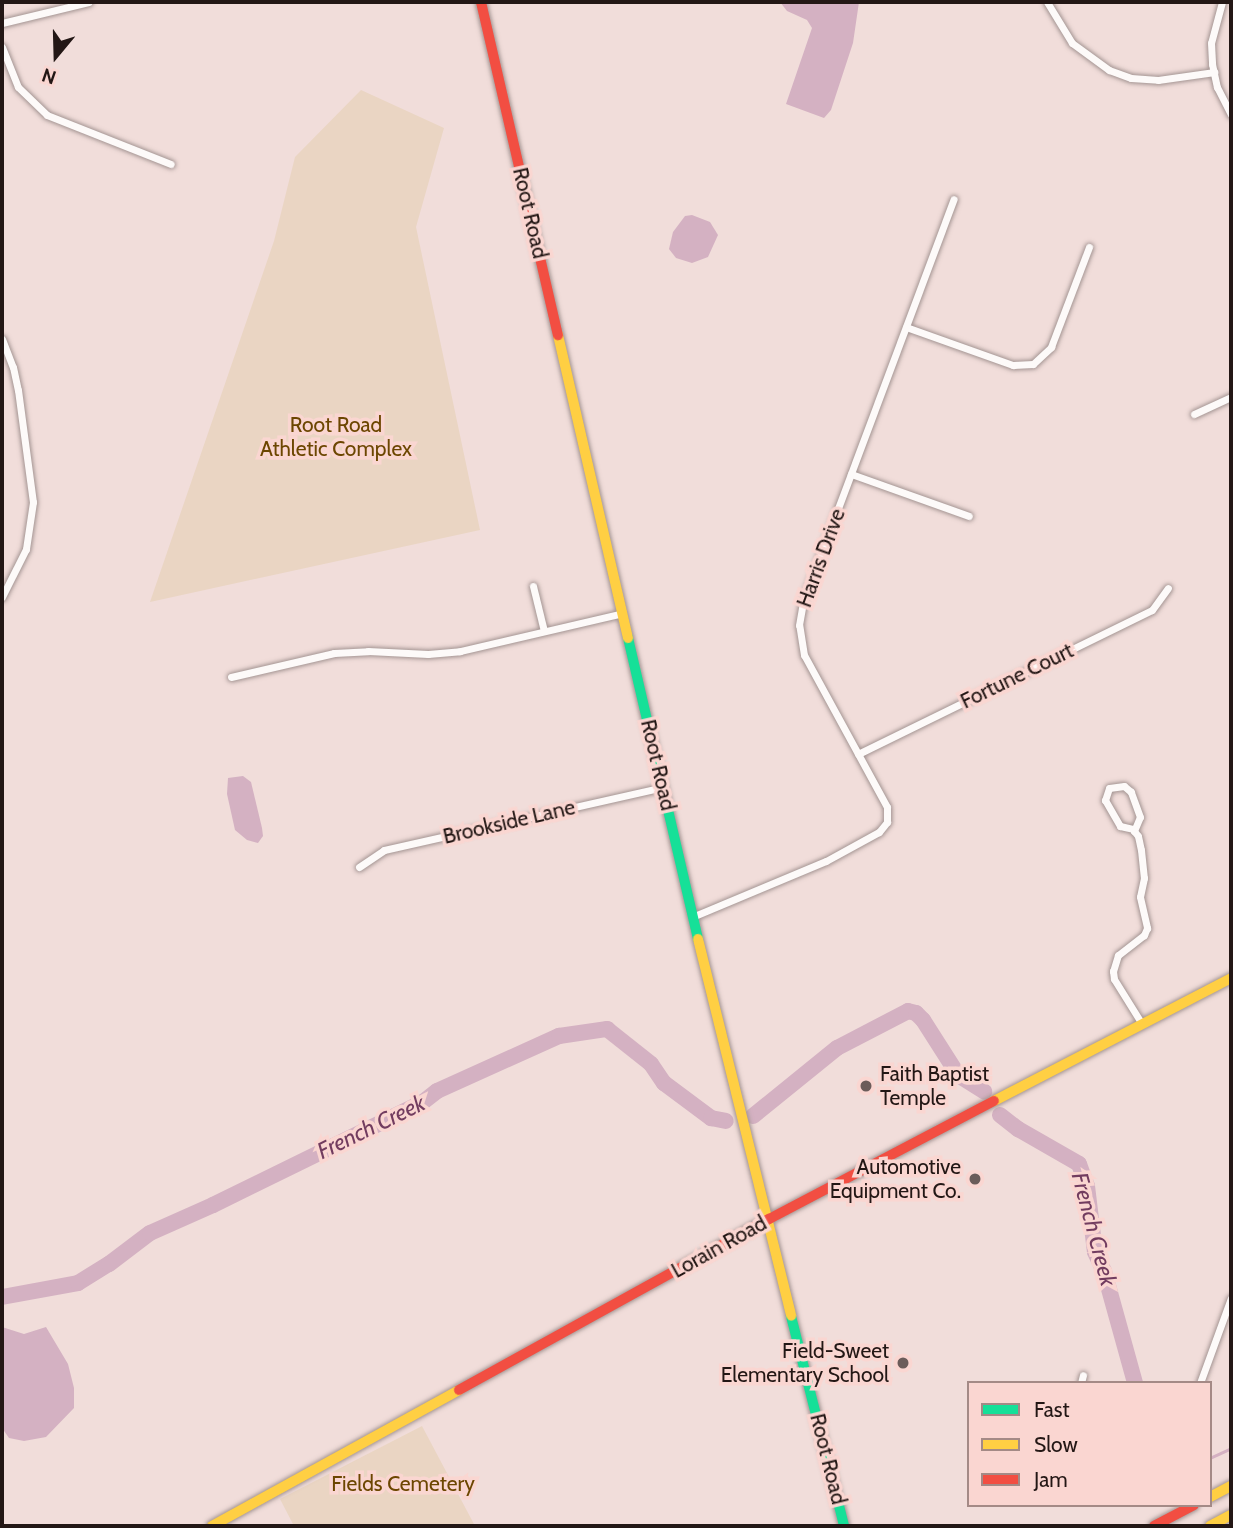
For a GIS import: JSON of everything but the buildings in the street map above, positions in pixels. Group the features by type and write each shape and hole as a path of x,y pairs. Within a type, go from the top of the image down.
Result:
{"main road":[{"name":"Root Road","path":"482,4 692,917 845,1526"},
{"name":"Lorain Road","path":"212,1526 769,1219 1231,978"},
{"path":"1212,1496 1231,1486"},
{"path":"1154,1526 1190,1507"},
{"path":"1210,1526 1231,1515"}],"street":[{"path":"2,23 89,2"},
{"path":"1047,2 1072,43 1109,70 1131,78 1158,80 1213,72"},
{"path":"1222,2 1211,43 1213,72 1231,115"},
{"path":"2,47 18,87 47,115 171,164"},
{"name":"Harris Drive","path":"692,917 820,864 883,829 888,818 887,807 804,655 798,631 803,602 954,200"},
{"path":"906,327 1013,365 1033,364 1049,351 1089,247"},
{"path":"2,339 16,376 33,502 26,549 2,597"},
{"path":"1194,414 1231,397"},
{"path":"851,474 969,516"},
{"path":"533,586 544,631"},
{"name":"Fortune Court","path":"858,754 1152,610 1168,588"},
{"path":"231,677 334,653 450,653 623,613"},
{"path":"1134,831 1120,826 1105,800 1109,788 1124,786 1131,792 1140,817 1134,831 1141,850 1144,878 1140,897 1147,929 1144,935 1118,955 1113,971 1114,979 1142,1024"},
{"name":"Brookside Lane","path":"359,867 384,850 663,787"},
{"path":"1201,1381 1231,1298"}],"green space":[{"name":"Root Road Athletic Complex","path":"361,90 444,128 416,227 480,530 150,602 274,241 295,157"},
{"name":"Fields Cemetery","path":"422,1426 475,1526 294,1526 280,1499"}],"shaded area":[{"path":"780,2 859,2 853,43 831,110 824,118 786,104 812,28 807,20 787,11"},
{"path":"692,215 710,222 718,235 708,257 692,263 676,258 669,249 673,232 685,216"},
{"path":"243,776 251,782 262,828 263,836 258,843 247,840 235,830 227,794 228,778"},
{"path":"2,1327 24,1334 46,1327 68,1364 74,1388 74,1408 46,1437 24,1441 9,1438 2,1428"}],"waterway":[{"name":"French Creek","path":"753,1116 837,1048 908,1011 916,1013 923,1020 958,1075 984,1091"},
{"name":"French Creek","path":"2,1297 78,1283 150,1233 423,1102 437,1091 559,1036 607,1029 651,1064 664,1083 711,1118 726,1121"},
{"name":"French Creek","path":"1000,1115 1018,1129 1079,1164 1087,1186 1095,1252 1104,1271 1134,1381"},
{"name":"French Creek","path":"1212,1457 1231,1448"}],"traffic: fast":[{"path":"628,638 698,939"},
{"path":"791,1316 844,1526"}],"traffic: slow":[{"path":"558,335 628,638"},
{"path":"698,939 791,1316"},
{"path":"994,1101 1231,978"},
{"path":"212,1526 459,1390"},
{"path":"1212,1496 1231,1486"},
{"path":"1210,1526 1231,1515"}],"traffic: jam":[{"path":"481,2 558,335"},
{"path":"459,1390 769,1219 994,1101"},
{"path":"1154,1526 1190,1507"}],"place":[{"name":"Faith Baptist Temple","path":"866,1086"},
{"name":"Automotive Equipment Co.","path":"975,1179"},
{"name":"Field-Sweet Elementary School","path":"903,1363"}]}
